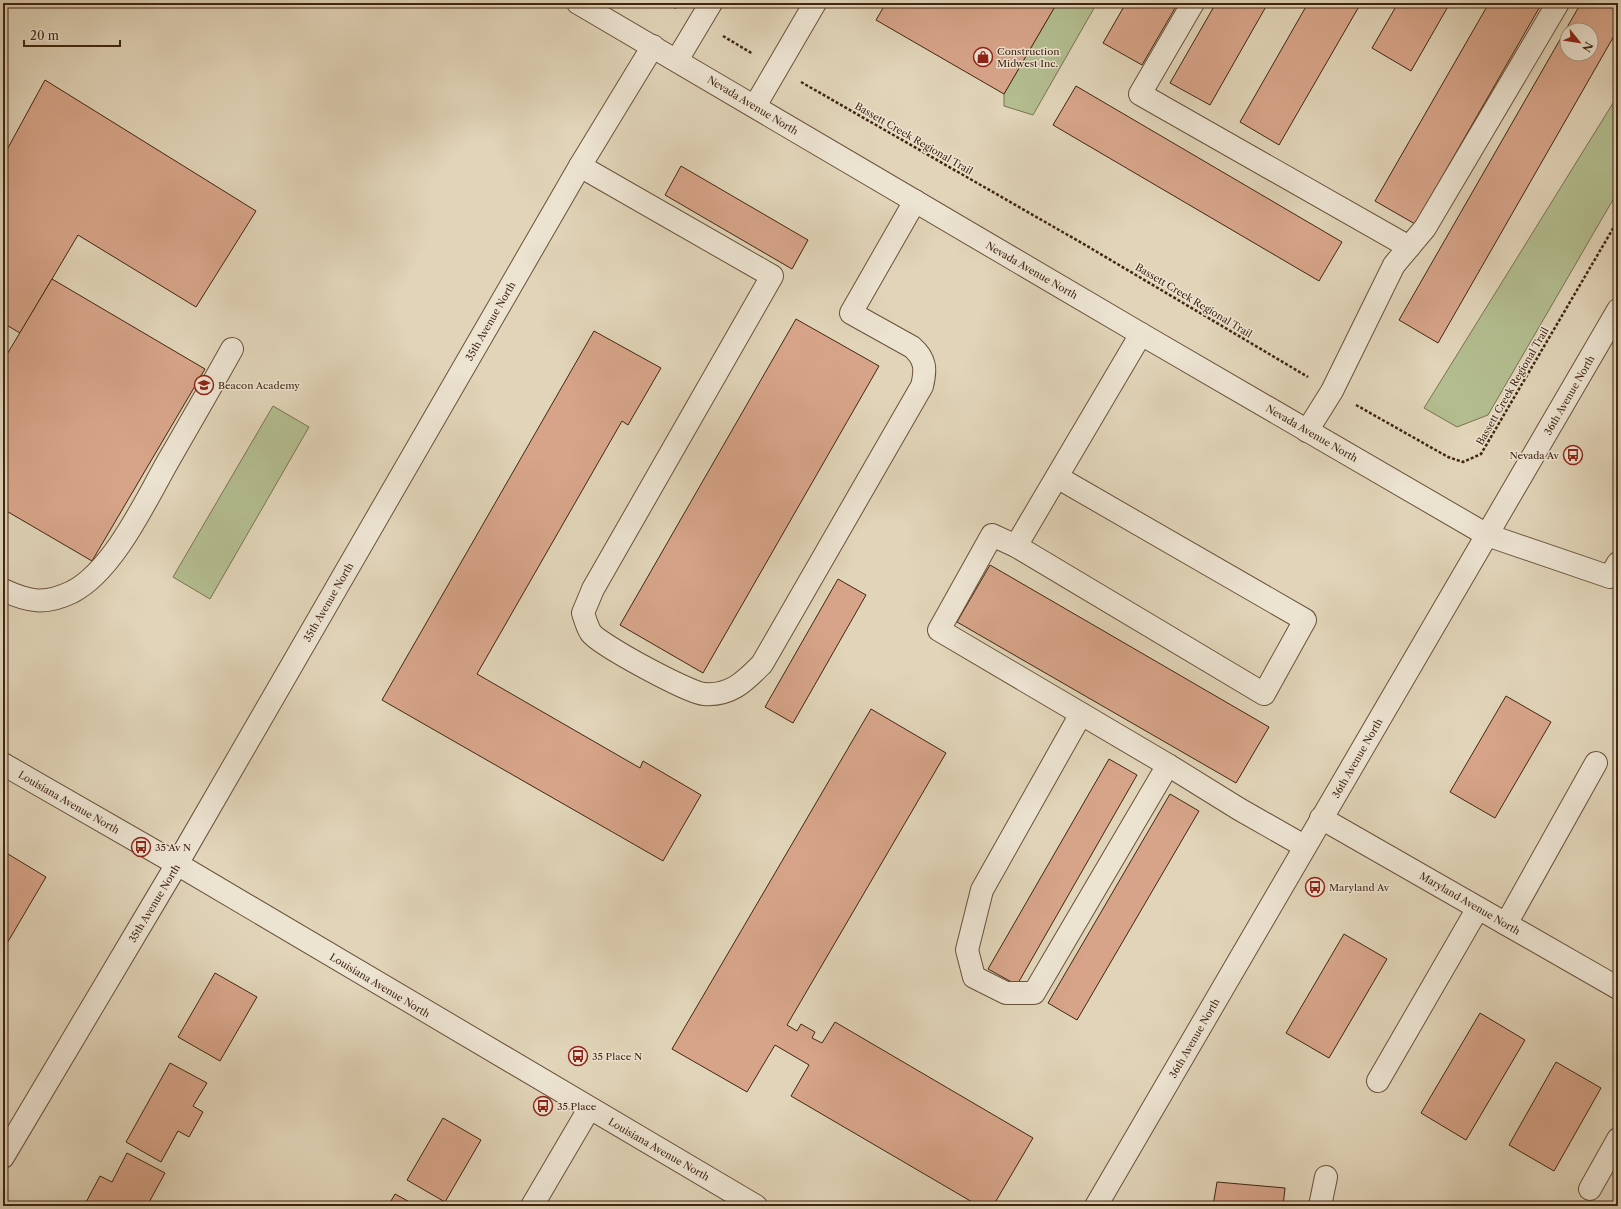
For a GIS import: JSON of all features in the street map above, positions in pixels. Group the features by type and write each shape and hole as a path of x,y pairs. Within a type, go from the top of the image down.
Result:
{"street":[{"name":"Nevada Avenue North","path":"578,3 1141,334 1487,535 1615,574"},
{"path":"677,60 711,3"},
{"path":"755,106 815,3"},
{"path":"1193,3 1140,94 1409,247"},
{"path":"1307,431 1332,391 1394,265 1425,228 1558,3"},
{"name":"35th Avenue North","path":"3,1157 177,864 580,166 653,46"},
{"path":"580,166 772,276 593,590 583,613 592,633 607,645 686,689 704,694 725,692 743,684 762,664 922,386 924,364 920,354 912,347 851,313 915,201"},
{"name":"36th Avenue North","path":"1096,1206 1304,846 1618,310"},
{"path":"1016,546 1141,334"},
{"path":"3,590 19,598 36,602 54,599 73,591 90,580 108,560 130,528 232,349"},
{"path":"1057,477 1305,620 1264,694 1016,546 992,535 939,630 1168,765 1239,809 1304,846"},
{"path":"1081,714 982,890 967,950 974,977 1006,993 1034,993 1168,765"},
{"path":"1506,924 1596,763"},
{"name":"Louisiana Avenue North","path":"3,764 177,864 589,1109 756,1206"},
{"name":"Maryland Avenue North","path":"1321,818 1618,988"},
{"path":"1378,1081 1478,908"},
{"path":"532,1206 589,1109"},
{"path":"1590,1189 1618,1139"},
{"path":"1320,1206 1326,1177"}],"path":[{"name":"Bassett Creek Regional Trail","path":"666,3 1087,246 1332,391 1448,457 1463,462 1482,454 1618,220"}],"green space":[{"path":"1057,3 1097,3 1033,115 1004,106 1004,94"},
{"path":"1618,95 1618,191 1488,415 1457,427 1424,408"},
{"path":"273,406 309,427 210,599 173,577"}],"building":[{"name":"Construction Midwest Inc.","path":"886,3 1057,3 1004,94 876,20"},
{"path":"1126,3 1178,3 1142,65 1103,43"},
{"path":"1216,3 1268,3 1210,105 1170,83"},
{"path":"1308,3 1361,3 1279,145 1240,122"},
{"path":"1398,3 1450,3 1411,71 1372,48"},
{"path":"1489,3 1542,3 1415,224 1375,201"},
{"path":"1581,3 1618,3 1618,29 1438,343 1399,320 1559,41 1559,62 1599,62 1599,22 1570,22"},
{"path":"45,80 256,211 196,307 78,235 20,333 3,323 3,157"},
{"path":"1076,86 1342,242 1319,281 1053,125"},
{"path":"681,166 808,240 792,269 665,195"},
{"path":"52,279 205,369 92,561 3,509 3,361"},
{"path":"796,319 879,366 703,673 620,625"},
{"path":"594,331 661,368 628,425 622,421 477,674 640,768 643,761 701,795 663,861 382,700"},
{"path":"990,565 1269,727 1236,783 957,622"},
{"path":"838,579 866,595 793,723 765,707"},
{"path":"1506,696 1551,722 1495,818 1450,792"},
{"path":"871,709 946,753 787,1025 797,1031 801,1024 815,1032 812,1038 822,1043 835,1022 1033,1138 993,1206 979,1206 791,1096 809,1065 775,1045 747,1092 672,1049"},
{"path":"1109,759 1137,775 1017,985 988,969"},
{"path":"1170,794 1199,811 1077,1020 1048,1003"},
{"path":"3,851 46,877 6,945 3,943"},
{"path":"1344,934 1387,959 1329,1058 1286,1033"},
{"path":"215,973 257,997 220,1061 178,1037"},
{"path":"1480,1013 1525,1040 1466,1140 1421,1113"},
{"path":"1556,1062 1601,1088 1554,1171 1509,1145"},
{"path":"170,1063 207,1083 193,1106 203,1112 189,1137 178,1131 161,1162 126,1142"},
{"path":"443,1118 481,1140 445,1202 407,1180"},
{"path":"127,1153 165,1173 147,1206 84,1206 100,1176 112,1182"},
{"path":"1217,1182 1285,1188 1283,1206 1213,1206"},
{"path":"395,1194 417,1206 388,1206"}],"place":[{"name":"Construction Midwest Inc.","path":"983,57"},
{"name":"Beacon Academy","path":"204,385"},
{"name":"Nevada Av","path":"1573,455"},
{"name":"35 Av N","path":"141,847"},
{"name":"Maryland Av","path":"1315,887"},
{"name":"35 Place N","path":"578,1056"},
{"name":"35 Place","path":"543,1106"}]}
